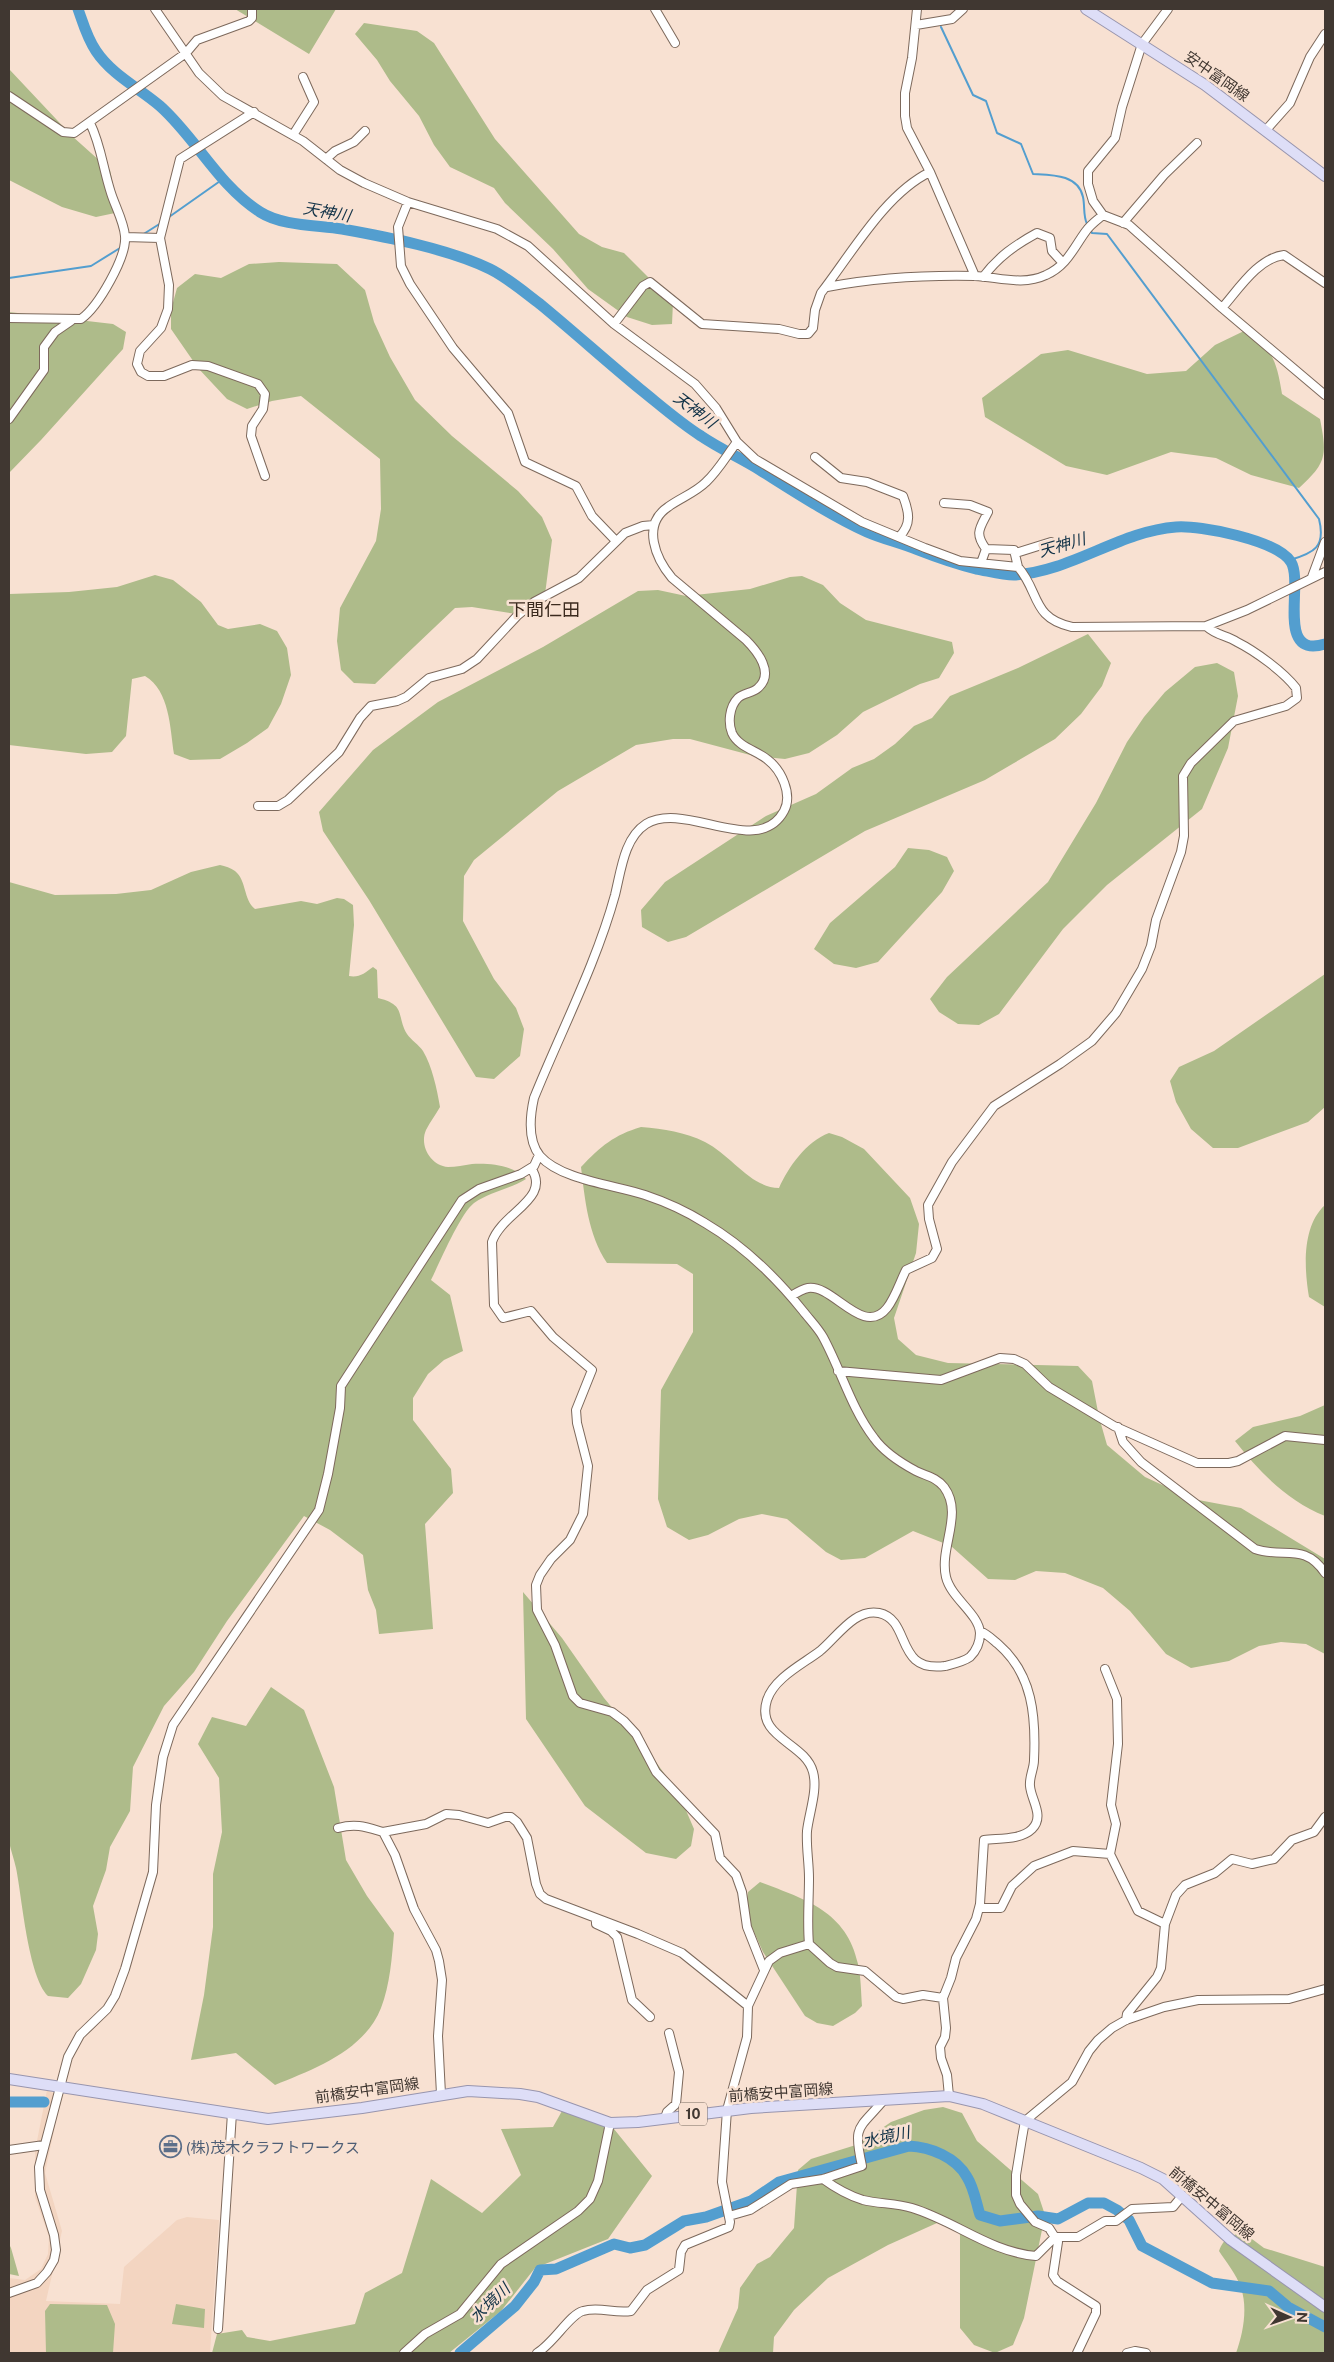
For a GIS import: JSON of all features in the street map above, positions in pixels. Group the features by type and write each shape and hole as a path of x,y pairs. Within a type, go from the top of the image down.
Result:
{"main road":[{"name":"安中富岡線","path":"1086,9 1205,85 1325,176"},
{"name":"前橋安中富岡線","path":"9,2079 280,2119 441,2094 468,2092 520,2094 538,2097 610,2123 727,2110 949,2096 983,2104 1163,2179 1231,2240 1325,2307"}],"street":[{"path":"155,9 199,73 214,89 293,135 349,176 408,202 497,229 515,237 534,251 614,324 695,384 716,408 737,442 750,455 768,468 862,522 942,556 1019,568"},
{"path":"9,96 63,132 74,133 186,53 197,40 249,21 252,18 252,9"},
{"path":"655,9 675,43"},
{"path":"917,9 912,58 906,87 905,116 908,128 979,277"},
{"path":"916,25 952,19 964,9"},
{"path":"1168,9 1142,44 1122,107 1115,138 1088,171 1088,184 1093,201 1103,215 1129,225 1145,238 1222,308 1325,395"},
{"path":"1266,130 1290,103 1310,57 1325,34"},
{"path":"293,135 314,102 303,77"},
{"path":"254,112 200,145 180,160 160,238 169,285 168,309 161,328 140,351 138,368 148,376 160,376 192,365 208,366 258,384 264,394 263,409 252,426 251,436 265,476"},
{"path":"9,318 81,319 90,312 123,253 125,237 104,172 97,137 90,123"},
{"path":"326,159 335,151 354,142 365,131"},
{"path":"1123,223 1164,175 1197,143"},
{"path":"614,324 643,286 650,282 707,326 740,325 808,334 813,328 815,310 821,293 891,200 914,181 930,172"},
{"path":"408,202 398,227 400,266 410,284 453,348 508,413 525,462 576,486 592,516 616,541"},
{"path":"827,287 860,280 979,277 1031,280 1047,275 1063,263 1074,252 1086,230 1103,215"},
{"path":"979,277 994,261 1018,244 1037,234 1050,238 1052,251 1063,263"},
{"path":"125,237 160,238"},
{"path":"1222,308 1257,269 1275,256 1284,255 1325,283"},
{"path":"9,419 44,370 44,347 64,324 73,320"},
{"path":"737,442 706,482 662,511 654,525 655,551 667,572 681,588 746,640 763,662 765,671 762,683 758,689 738,698 729,717 729,725 733,736 744,746 768,760 778,772 784,783 787,804 779,818 766,827 756,830 738,830 685,819 662,819 647,824 634,835 628,846 610,912 534,1098 531,1131 540,1155 550,1164 566,1172 643,1194 694,1216 728,1236 752,1256 791,1296 822,1335 838,1371 875,1440 903,1463 918,1472 936,1479 951,1500 953,1514 944,1558 946,1577 952,1591 980,1631 978,1646 970,1656 952,1665 927,1666 917,1662 910,1655 896,1624 889,1617 878,1613 866,1613 858,1616 826,1646 774,1686 766,1701 765,1715 774,1734 803,1753 814,1775 806,1845 809,1871 809,1944"},
{"path":"815,457 841,478 867,482 903,496 910,513 905,531 899,537"},
{"path":"944,503 970,505 988,512 978,531 979,540 986,549 1010,550 1016,553 1051,542"},
{"path":"258,806 278,806 288,800 339,752 360,718 371,706 397,701 429,678 462,669 470,664 477,659 517,616 534,602 578,578 616,541 634,530 654,525"},
{"path":"1312,578 1325,542"},
{"path":"981,563 986,549"},
{"path":"1016,553 1019,568 1044,613 1052,621 1072,628 1206,626 1229,618 1325,572"},
{"path":"791,1296 809,1288 821,1290 861,1316 875,1316 887,1309 906,1270 932,1258 937,1249 929,1219 928,1205 952,1162 994,1106 1092,1041 1108,1023 1132,989 1146,960 1156,920 1181,852 1184,836 1183,776 1191,762 1234,721 1286,706 1297,698 1296,688 1286,678 1236,641 1216,634 1206,626"},
{"path":"9,2293 37,2283 47,2272 55,2255 54,2236 40,2190 38,2167 68,2057 80,2035 111,2003 125,1968 154,1872 156,1805 167,1739 180,1715 319,1510 328,1474 340,1408 341,1386 406,1282 462,1200 479,1189 511,1179 534,1166 540,1155"},
{"path":"530,1168 536,1176 538,1185 533,1195 503,1224 495,1234 492,1242 494,1306 504,1318 531,1311 553,1337 592,1370 576,1410 577,1423 588,1466 583,1514 570,1540 551,1559 540,1575 536,1585 537,1610 556,1645 572,1696 580,1703 612,1712 624,1721 636,1734 656,1772 715,1834 720,1858 736,1875 742,1892 747,1927 764,1970"},
{"path":"838,1371 941,1380 1000,1358 1014,1359 1025,1364 1049,1387 1118,1427 1197,1463 1229,1463 1238,1461 1285,1436 1325,1440"},
{"path":"1118,1427 1123,1442 1146,1466 1255,1550 1262,1552 1294,1552 1310,1557 1325,1573"},
{"path":"949,2096 947,2076 940,2052 946,2028 943,1998 952,1978 956,1958 979,1908 984,1867 982,1848 984,1840 1022,1835 1033,1828 1037,1820 1038,1809 1030,1787 1034,1765 1035,1739 1027,1687 1022,1672 1008,1652 980,1631"},
{"path":"1105,1669 1117,1699 1118,1744 1111,1805 1116,1824 1110,1854 1138,1912 1165,1924"},
{"path":"338,1828 349,1824 362,1824 383,1832 426,1824 446,1814 459,1815 488,1823 506,1817 511,1818 517,1822 527,1838 536,1884 540,1894 546,1899 682,1953 748,2006"},
{"path":"1126,2020 1127,2014 1157,1977 1161,1968 1165,1924 1176,1895 1185,1885 1214,1873 1232,1860 1252,1864 1274,1859 1292,1840 1314,1832 1325,1817"},
{"path":"383,1832 395,1855 414,1909 436,1950 439,1961 442,1980 438,2036 441,2094"},
{"path":"979,1908 1001,1908 1012,1886 1034,1866 1073,1851 1110,1854"},
{"path":"596,1918 596,1924 611,1931 617,1937 632,2000 650,2017"},
{"path":"537,2353 548,2347 577,2313 595,2309 631,2311 647,2290 679,2270 681,2252 685,2245 729,2227 729,2216 722,2182 727,2110 747,2037 748,2006 769,1961 780,1953 809,1944"},
{"path":"809,1944 837,1967 865,1971 896,1997 903,1999 923,1995 943,1998"},
{"path":"1077,2353 1096,2312 1096,2306 1057,2281 1053,2275 1058,2249 1055,2237 1049,2228 1035,2222 1016,2195 1016,2175 1026,2121 1072,2082 1089,2051 1098,2040 1112,2028 1126,2020 1164,2007 1198,2000 1289,1998 1325,1990"},
{"path":"665,2118 667,2112 676,2104 679,2072 669,2033"},
{"path":"729,2216 750,2210 791,2184 822,2179 862,2166 858,2152 857,2131 865,2119 883,2101"},
{"path":"218,2329 232,2113"},
{"path":"404,2353 425,2334 460,2314 501,2264 578,2210 590,2198 598,2181 610,2123"},
{"path":"9,2150 44,2144"},
{"path":"822,2179 863,2200 912,2208 933,2216 991,2245 1024,2255 1036,2256 1055,2237 1078,2237 1105,2221 1116,2221 1132,2209 1174,2207 1182,2196"},
{"path":"1127,2353 1135,2351 1146,2353"}],"shaded area":[{"path":"47,2090 61,2097 45,2173 62,2231 46,2301 120,2304 124,2267 177,2220 187,2217 219,2220 210,2353 9,2353 9,2278 25,2280 41,2269 48,2254 49,2237 35,2197 35,2151"}],"green space":[{"path":"235,9 336,9 309,54"},
{"path":"364,23 417,31 434,43 495,139 579,234 602,247 624,253 673,302 672,324 652,325 627,317 588,289 553,249 505,203 494,188 450,167 434,145 419,116 355,34"},
{"path":"9,69 72,136 110,170 115,194 115,213 96,217 62,207 9,180"},
{"path":"279,262 337,264 365,290 374,322 390,357 415,400 452,436 518,491 542,517 552,540 544,602 536,617 472,607 455,608 375,684 354,683 341,670 337,641 340,608 376,541 381,509 380,459 301,396 272,401 247,409 227,399 198,368 171,329 171,310 177,288 195,274 221,278 249,264"},
{"path":"9,312 113,324 126,332 123,349 9,473"},
{"path":"1244,331 1261,343 1272,357 1282,394 1320,419 1324,441 1323,458 1315,472 1299,488 1251,475 1216,458 1171,452 1107,475 1066,466 985,417 982,398 1041,354 1068,350 1147,374 1186,371 1215,345"},
{"path":"155,575 173,580 201,602 218,625 228,629 260,624 277,631 287,648 291,675 281,704 268,728 220,759 190,760 174,754 170,722 164,700 160,691 145,676 132,679 126,736 112,752 86,754 9,745 9,594 69,592 117,587"},
{"path":"802,576 823,585 840,603 866,620 952,642 954,653 939,678 920,684 863,712 837,735 809,753 785,759 754,756 690,739 673,739 636,745 558,791 474,860 464,876 463,921 494,979 516,1008 524,1029 520,1056 494,1079 476,1077 369,900 323,831 319,812 373,750 438,702 543,647 638,591 658,590 686,596 750,589 790,577"},
{"path":"1088,634 1111,663 1102,686 1081,714 1055,739 985,780 865,831 686,937 668,942 642,927 641,910 665,882 766,816 816,794 852,768 874,759 895,744 914,726 932,718 950,696 1018,668"},
{"path":"1217,663 1234,672 1238,696 1228,748 1202,809 1107,885 1063,929 999,1014 979,1025 958,1024 939,1012 930,999 947,977 1048,882 1096,803 1127,742 1144,717 1165,692 1195,667"},
{"path":"908,848 929,850 947,857 954,871 942,892 878,962 856,968 834,964 814,949 830,923 895,867"},
{"path":"220,865 232,869 239,875 248,900 255,909 301,901 317,904 337,898 344,899 353,905 354,925 349,976 359,976 373,967 377,970 378,998 393,1004 397,1008 407,1034 423,1051 434,1078 440,1107 424,1136 425,1148 428,1154 436,1163 442,1166 494,1165 515,1171 526,1179 474,1203 457,1227 431,1280 450,1295 463,1351 444,1360 428,1374 413,1398 413,1420 451,1469 453,1493 425,1524 433,1629 379,1634 376,1610 368,1590 363,1555 330,1530 304,1516 227,1621 194,1672 164,1706 133,1767 130,1811 110,1847 106,1870 93,1906 98,1934 96,1950 81,1984 68,1998 48,1996 35,1972 16,1868 9,1842 9,882 55,895 116,894 151,890 191,872"},
{"path":"1325,974 1325,1107 1308,1122 1238,1148 1213,1148 1191,1129 1176,1102 1170,1081 1179,1067 1214,1051"},
{"path":"641,1127 674,1132 705,1142 759,1183 779,1188 799,1156 813,1142 829,1133 842,1137 864,1149 910,1198 919,1224 916,1253 894,1318 898,1339 916,1355 948,1363 1078,1366 1092,1381 1107,1445 1145,1477 1193,1499 1241,1508 1325,1559 1325,1654 1306,1644 1281,1642 1259,1646 1229,1661 1191,1668 1166,1654 1130,1611 1103,1588 1065,1573 1036,1571 1015,1580 988,1579 951,1546 913,1531 865,1558 841,1560 826,1552 787,1519 762,1514 739,1519 708,1535 689,1540 667,1527 658,1499 661,1390 693,1332 693,1274 677,1264 607,1263 591,1229 581,1167 608,1142"},
{"path":"1325,1205 1325,1307 1309,1297 1306,1273 1306,1248 1312,1224"},
{"path":"1325,1405 1325,1516 1299,1502 1276,1485 1254,1464 1235,1441 1253,1427 1300,1416"},
{"path":"523,1592 562,1638 604,1698 648,1751 679,1794 694,1829 691,1846 676,1859 646,1853 585,1806 526,1719"},
{"path":"271,1687 304,1710 334,1787 346,1860 367,1896 394,1933 387,1990 381,2008 363,2036 336,2057 275,2085 236,2053 191,2060 204,1995 213,1927 213,1874 222,1832 219,1778 198,1744 212,1717 246,1726"},
{"path":"760,1882 807,1901 834,1919 844,1931 852,1946 860,1974 862,2006 855,2013 833,2026 817,2023 805,2016 763,1952 745,1912 748,1892"},
{"path":"943,2107 962,2113 977,2141 1038,2194 1045,2215 1024,2318 1013,2345 995,2353 974,2345 960,2328 960,2235 956,2226 937,2223 888,2245 828,2278 794,2310 774,2337 773,2353 718,2353 738,2308 740,2288 757,2264 770,2257 794,2228 798,2170 811,2159 859,2144 891,2122 924,2110"},
{"path":"562,2111 614,2129 652,2176 608,2239 535,2268 501,2311 449,2353 212,2353 217,2334 242,2330 247,2337 270,2341 355,2324 365,2293 402,2273 431,2179 482,2213 521,2175 501,2129 553,2127"},
{"path":"1244,2233 1264,2248 1325,2267 1325,2353 1236,2353 1244,2321 1243,2296 1237,2278 1219,2251 1228,2238"},
{"path":"9,2244 11,2248 19,2276 9,2274"},
{"path":"50,2304 107,2305 115,2324 113,2353 46,2353 45,2311"},
{"path":"176,2304 205,2309 204,2328 172,2324"}],"waterway":[{"name":"天神川","path":"78,9 90,41 102,60 160,106 185,132 232,189 260,212 278,220 342,229 418,244 456,255 490,269 510,281 540,304 640,389 693,431 853,525 954,563 1000,574 1014,575 1055,567 1115,543 1155,530 1187,527 1219,531 1270,547 1283,554 1291,562 1295,586 1294,617 1300,641 1310,646 1325,644"},
{"path":"941,27 973,95 986,101 997,133 1021,144 1033,174 1063,177 1076,184 1083,197 1087,224"},
{"path":"169,217 223,179"},
{"path":"142,235 161,223"},
{"path":"1091,231 1092,233 1107,234 1319,519 1321,536 1316,547 1306,555 1290,560"},
{"path":"9,278 91,266 120,248"},
{"path":"9,2102 44,2102"},
{"name":"水境川","path":"460,2353 515,2306 534,2282 540,2270 556,2269 614,2244 630,2248 645,2245 684,2221 706,2217 751,2201 779,2182 909,2146 925,2148 942,2154 956,2164 969,2181 980,2215 1000,2221 1038,2216 1058,2219 1088,2203 1104,2203 1117,2210 1129,2220 1142,2246 1212,2283 1269,2291 1288,2307 1325,2327"}],"place":[{"name":"(株)茂木クラフトワークス","path":"170,2147"}],"district":[{"name":"下間仁田","path":"544,609"}]}
